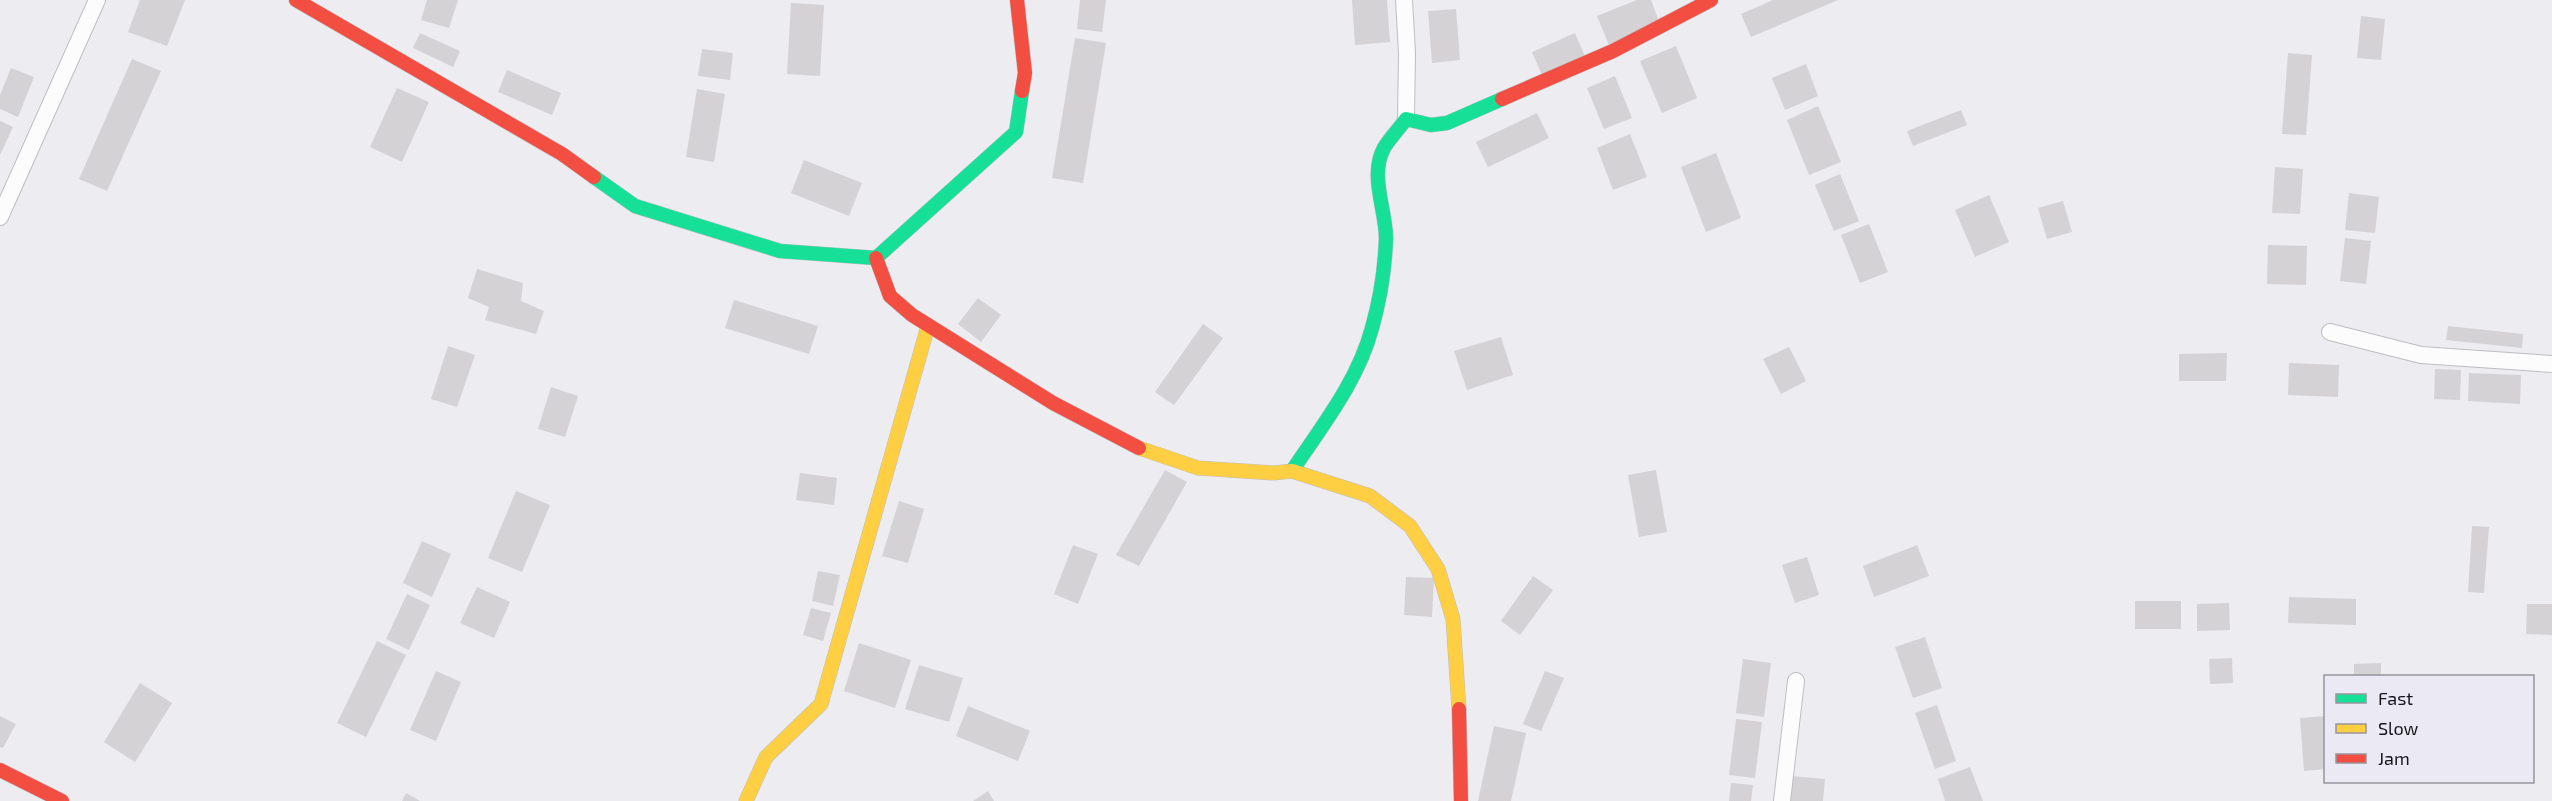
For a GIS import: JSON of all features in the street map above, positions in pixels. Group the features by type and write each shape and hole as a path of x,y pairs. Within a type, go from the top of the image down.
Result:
{"street":[{"path":"0,217 97,0"},
{"path":"296,0 562,154 634,206 780,252 876,258 1016,132 1025,73 1017,0"},
{"path":"1292,471 1331,413 1359,365 1372,328 1381,285 1386,237 1378,174 1383,150 1406,119 1407,53 1404,0"},
{"path":"1406,119 1431,125 1447,123 1613,51 1711,0"},
{"path":"876,258 890,296 928,326 1053,403 1149,453 1198,468 1274,473 1292,471 1370,496 1410,526 1438,569 1453,619 1461,739 1461,801"},
{"path":"746,801 766,757 821,704 928,326"},
{"path":"2330,332 2421,355 2552,364"},
{"path":"1782,801 1796,681"},
{"path":"0,770 62,801"}],"building":[{"path":"140,0 185,0 167,46 128,32"},
{"path":"427,0 458,0 449,28 421,20"},
{"path":"1080,0 1106,0 1102,32 1077,29"},
{"path":"1352,0 1387,0 1390,42 1355,45"},
{"path":"1637,0 1651,0 1660,24 1609,45 1597,16"},
{"path":"1773,0 1838,0 1751,37 1741,14"},
{"path":"791,3 824,5 820,76 787,74"},
{"path":"1456,9 1460,60 1432,63 1428,11"},
{"path":"2361,16 2385,19 2381,60 2357,58"},
{"path":"420,33 460,51 453,67 413,48"},
{"path":"1575,33 1585,56 1542,75 1532,52"},
{"path":"1075,38 1106,43 1083,183 1052,178"},
{"path":"1676,46 1697,98 1662,113 1640,61"},
{"path":"702,49 733,53 730,80 698,76"},
{"path":"2288,53 2312,55 2306,135 2282,134"},
{"path":"132,59 161,71 107,191 79,179"},
{"path":"1806,64 1818,96 1785,110 1772,78"},
{"path":"11,68 34,77 18,117 0,109 0,95"},
{"path":"507,70 561,93 552,115 498,92"},
{"path":"1615,76 1632,118 1604,129 1587,88"},
{"path":"397,88 429,102 402,162 370,147"},
{"path":"697,89 725,94 714,162 686,157"},
{"path":"1818,106 1841,162 1809,175 1787,120"},
{"path":"1961,110 1967,125 1913,146 1907,131"},
{"path":"1537,113 1549,138 1488,167 1476,142"},
{"path":"0,121 13,127 0,155"},
{"path":"1630,134 1647,177 1613,190 1597,148"},
{"path":"1716,153 1741,218 1706,232 1681,167"},
{"path":"804,160 862,183 849,216 791,193"},
{"path":"2275,167 2303,169 2300,214 2272,213"},
{"path":"1840,174 1859,221 1834,231 1815,185"},
{"path":"2349,193 2379,197 2375,233 2345,230"},
{"path":"1989,195 2009,242 1975,257 1955,210"},
{"path":"2063,201 2072,232 2047,239 2038,208"},
{"path":"1869,224 1888,272 1860,283 1841,235"},
{"path":"2345,238 2371,241 2366,284 2340,281"},
{"path":"2268,245 2307,246 2306,285 2267,284"},
{"path":"477,269 523,283 521,301 544,311 536,334 485,320 489,307 468,298"},
{"path":"978,298 1001,315 981,342 958,324"},
{"path":"734,300 818,326 809,354 725,328"},
{"path":"1203,324 1223,338 1174,405 1155,392"},
{"path":"2448,326 2523,334 2522,348 2446,340"},
{"path":"1501,337 1513,375 1467,390 1454,351"},
{"path":"448,346 475,355 457,407 431,399"},
{"path":"1789,347 1806,381 1781,394 1763,359"},
{"path":"2227,353 2226,381 2179,381 2179,354"},
{"path":"2289,363 2339,365 2338,397 2288,395"},
{"path":"2435,369 2461,370 2460,400 2434,399"},
{"path":"2469,373 2521,375 2520,404 2468,401"},
{"path":"551,387 578,396 565,437 538,429"},
{"path":"1165,470 1187,482 1139,566 1116,555"},
{"path":"1656,470 1667,532 1639,537 1628,475"},
{"path":"800,473 837,478 834,505 796,500"},
{"path":"516,491 550,505 522,572 488,558"},
{"path":"899,501 924,509 908,563 882,556"},
{"path":"2472,526 2489,527 2484,593 2468,592"},
{"path":"422,541 451,554 432,597 403,583"},
{"path":"1073,545 1098,554 1078,604 1054,594"},
{"path":"1917,545 1929,576 1874,597 1863,566"},
{"path":"1807,557 1819,595 1795,603 1782,565"},
{"path":"818,571 840,575 833,606 812,601"},
{"path":"1533,576 1553,590 1520,635 1501,621"},
{"path":"1406,577 1434,578 1432,617 1404,615"},
{"path":"477,587 510,602 494,638 460,623"},
{"path":"407,594 430,605 409,650 386,639"},
{"path":"2289,597 2356,599 2356,625 2288,623"},
{"path":"2135,601 2181,601 2181,629 2135,629"},
{"path":"2229,603 2230,630 2197,631 2197,604"},
{"path":"2527,604 2552,604 2552,635 2526,634"},
{"path":"811,608 831,613 823,641 803,635"},
{"path":"1925,637 1942,688 1913,698 1895,647"},
{"path":"377,641 406,655 366,737 337,723"},
{"path":"859,643 911,660 895,708 844,691"},
{"path":"2232,658 2233,683 2210,684 2209,659"},
{"path":"1743,659 1771,663 1764,717 1736,713"},
{"path":"2381,663 2381,675 2354,675 2354,664"},
{"path":"919,665 963,678 949,722 905,709"},
{"path":"436,671 461,682 436,741 410,730"},
{"path":"1545,671 1564,678 1541,731 1523,724"},
{"path":"140,683 172,703 135,762 104,742"},
{"path":"1937,705 1956,761 1935,769 1915,713"},
{"path":"968,706 1030,731 1018,761 956,736"},
{"path":"0,716 16,724 3,748 0,747"},
{"path":"2324,716 2324,769 2304,771 2300,718"},
{"path":"1736,719 1762,722 1755,778 1729,775"},
{"path":"1494,726 1526,733 1511,801 1478,801"},
{"path":"1970,767 1983,801 1945,801 1938,779"},
{"path":"1791,776 1825,779 1823,801 1790,801"},
{"path":"1731,783 1753,785 1751,801 1729,801"},
{"path":"988,791 994,801 973,801"},
{"path":"406,793 420,801 402,801"}],"traffic: fast":[{"path":"594,177 635,206 780,251 876,258 1016,132 1022,91"},
{"path":"1292,471 1348,385 1366,348 1372,328 1380,295 1386,238 1378,181 1380,158 1384,148 1406,119 1431,125 1447,123 1502,99"}],"traffic: slow":[{"path":"746,801 766,757 821,704 928,326"},
{"path":"1139,448 1198,468 1274,473 1292,471 1370,496 1410,526 1438,569 1453,619 1459,709"}],"traffic: jam":[{"path":"296,0 562,154 594,177"},
{"path":"1017,0 1025,73 1022,91"},
{"path":"1502,99 1613,51 1711,0"},
{"path":"876,258 890,296 912,315 1053,403 1139,448"},
{"path":"1459,709 1461,801"},
{"path":"0,770 62,801"}]}
